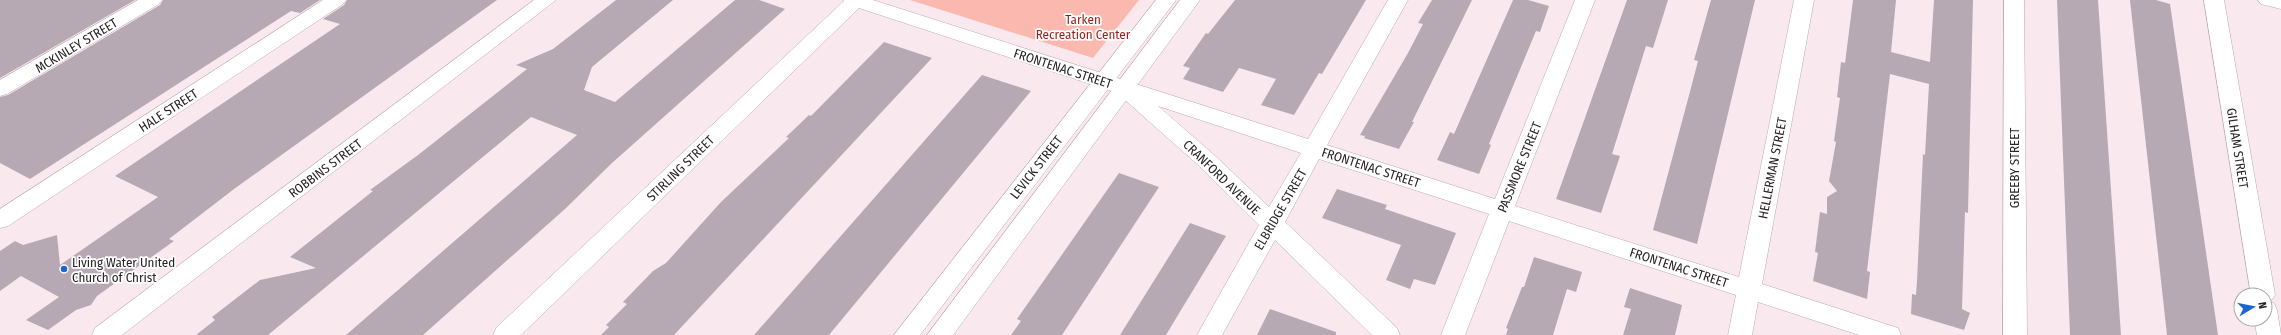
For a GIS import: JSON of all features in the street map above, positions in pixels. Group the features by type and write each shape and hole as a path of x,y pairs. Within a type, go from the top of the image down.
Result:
{"street":[{"name":"MCKINLEY STREET","path":"0,89 152,0"},
{"name":"HALE STREET","path":"0,220 336,0"},
{"name":"ROBBINS STREET","path":"104,335 546,0"},
{"name":"FRONTENAC STREET","path":"854,0 1889,335"},
{"name":"STIRLING STREET","path":"505,335 854,0"},
{"name":"LEVICK STREET","path":"939,335 1114,84 1166,0"},
{"name":"LEVICK STREET","path":"906,335 1114,84 1190,0"},
{"name":"ELBRIDGE STREET","path":"1209,335 1398,0"},
{"name":"PASSMORE STREET","path":"1453,335 1585,0"},
{"name":"HELLERMAN STREET","path":"1740,335 1804,0"},
{"name":"GREEBY STREET","path":"2014,0 2015,335"},
{"name":"GILHAM STREET","path":"2214,0 2261,287"},
{"path":"2268,0 2281,3"},
{"name":"CRANFORD AVENUE","path":"1114,84 1205,159 1388,335"}],"green space":[{"name":"Tarken Recreation Center","path":"910,0 1139,0 1093,58"}],"building":[{"path":"0,0 135,0 0,78"},
{"path":"163,0 320,0 300,13 291,11 30,179 0,163 0,97 8,95 160,5"},
{"path":"347,0 497,0 234,189 169,239 174,241 97,296 91,305 76,310 48,330 26,320 59,297 21,276 0,291 0,251 15,241 23,245 57,235 60,265 158,197 115,176 340,24 323,19 344,5"},
{"path":"616,0 673,0 592,67 584,90 615,102 735,0 759,0 785,9 612,163 565,209 423,335 346,335 577,135 531,117 268,335 196,335 215,320 212,317 260,280 316,268 290,257 373,191 370,190 418,155 527,69 516,65 553,49"},
{"path":"1235,0 1366,0 1322,74 1319,73 1294,115 1261,105 1276,79 1239,68 1223,92 1183,79 1190,68 1183,66 1206,33 1208,34"},
{"path":"1432,0 1472,0 1412,122 1414,122 1399,149 1364,138 1365,136 1360,135 1408,53 1423,24 1418,23"},
{"path":"1513,0 1528,0 1549,6 1540,32 1536,31 1489,144 1491,145 1479,174 1437,160 1450,132 1454,134"},
{"path":"1627,0 1668,0 1653,48 1646,46 1612,154 1620,156 1601,213 1556,199"},
{"path":"1711,0 1755,0 1697,244 1653,230 1698,61 1694,60"},
{"path":"1853,0 1896,0 1891,52 1930,62 1934,0 1973,0 1968,213 1965,212 1962,309 1970,313 1964,330 1911,314 1912,294 1916,295 1923,154 1925,155 1929,84 1890,74 1867,271 1870,272 1867,299 1813,281 1818,253 1815,252 1820,212 1827,214 1827,197 1837,191 1829,181 1836,142 1834,141 1840,98 1837,97 1841,62 1845,63"},
{"path":"2057,0 2098,0 2121,335 2070,335"},
{"path":"2130,0 2156,0 2170,4 2218,335 2167,335"},
{"path":"884,42 932,58 674,335 601,335 609,327 606,325 627,304 623,302 653,271 666,263 721,202 789,138 786,137 809,115 811,116"},
{"path":"982,75 1031,91 829,335 754,335"},
{"path":"1119,173 1159,187 1062,335 1011,335 1021,321 1017,319"},
{"path":"1337,189 1387,205 1385,209 1456,233 1435,285 1414,279 1410,289 1386,280 1401,245 1322,218"},
{"path":"1190,223 1226,236 1166,335 1120,335"},
{"path":"1534,257 1582,272 1576,292 1567,289 1553,335 1506,335 1508,329 1506,328 1522,287 1524,287"},
{"path":"1630,288 1682,305 1675,335 1623,335 1631,309 1624,307"},
{"path":"1270,309 1336,332 1336,335 1257,335"}],"place":[{"name":"Living Water United Church of Christ","path":"64,269"}]}
